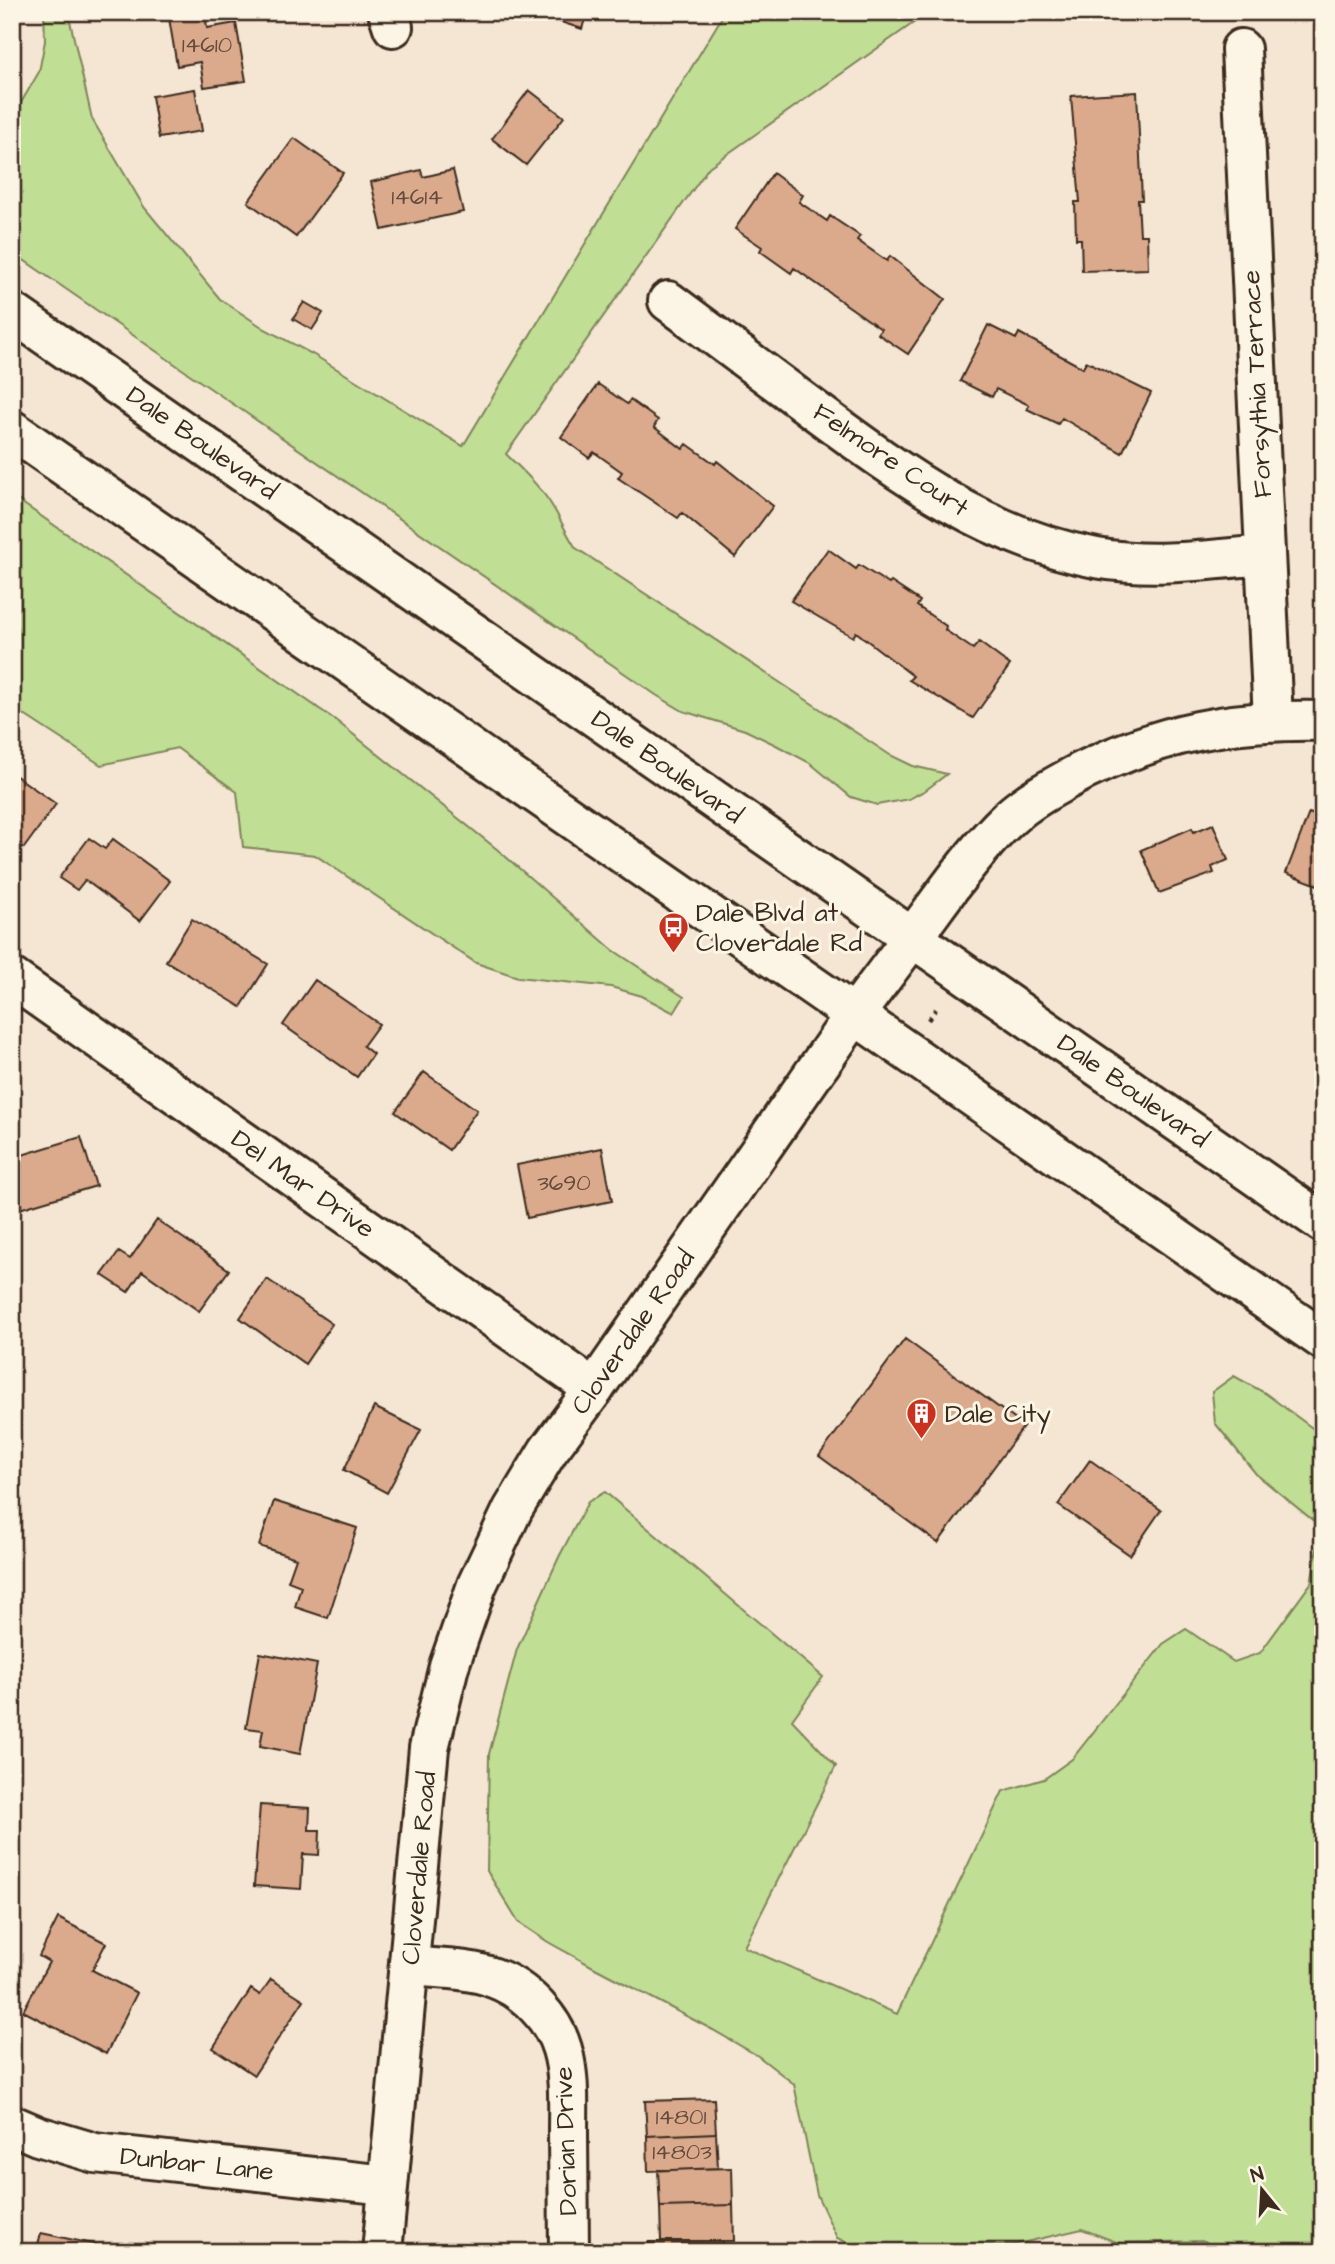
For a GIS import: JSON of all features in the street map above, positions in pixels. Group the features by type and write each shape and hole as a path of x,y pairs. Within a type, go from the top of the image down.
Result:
{"street":[{"name":"Forsythia Terrace","path":"1241,49 1273,720"},
{"name":"Felmore Court","path":"668,301 897,471 983,521 1027,540 1097,558 1169,563 1265,555"},
{"name":"Dale Boulevard","path":"12,312 1323,1223"},
{"path":"12,429 1323,1340"},
{"name":"Cloverdale Road","path":"382,2252 429,1748 449,1666 477,1586 513,1509 548,1451 855,1014 986,842 1012,816 1055,785 1114,756 1176,735 1240,723 1273,720 1323,721"},
{"name":"Del Mar Drive","path":"12,979 594,1389"},
{"name":"Dorian Drive","path":"410,1966 492,1976 522,1994 544,2015 554,2030 561,2048 568,2099 569,2252"},
{"name":"Dunbar Lane","path":"12,2125 38,2136 95,2153 387,2185"}],"green space":[{"path":"44,12 68,12 92,119 144,207 220,299 265,329 314,355 463,446 725,12 929,12 709,167 506,454 544,494 576,548 890,755 913,766 947,774 909,799 877,805 851,797 810,763 776,745 745,730 683,711 12,252 12,118 39,72 45,41"},
{"path":"12,496 334,719 498,850 613,950 684,997 674,1013 642,996 611,987 518,977 476,963 315,855 243,847 237,792 177,748 101,765 12,707"},
{"path":"1234,1376 1265,1393 1323,1436 1323,2252 1216,2252 1205,2241 1119,2243 1082,2229 1013,2245 958,2246 944,2252 868,2252 837,2238 817,2195 794,2084 758,2056 548,1942 518,1922 487,1871 489,1754 517,1649 559,1557 588,1502 605,1492 823,1677 792,1720 836,1766 744,1947 897,2014 1003,1791 1044,1779 1072,1759 1163,1644 1186,1629 1234,1662 1260,1653 1311,1583 1321,1527 1256,1474 1215,1423 1212,1392"}],"building":[{"path":"168,12 205,13 207,28 236,23 246,81 204,87 200,62 177,66"},
{"path":"564,12 587,12 582,29 561,22"},
{"path":"195,89 202,131 159,138 152,96"},
{"path":"529,90 564,117 526,165 492,139"},
{"path":"1137,92 1142,200 1138,200 1140,235 1147,235 1148,269 1082,271 1081,239 1076,239 1075,202 1080,202 1071,96"},
{"path":"294,138 343,173 296,237 248,202"},
{"path":"421,170 423,177 453,170 463,212 382,230 371,182"},
{"path":"773,173 803,195 799,202 827,221 830,216 860,236 857,240 887,261 890,256 945,299 908,354 878,334 881,329 794,268 791,273 760,251 762,247 735,229"},
{"path":"304,302 323,313 312,330 293,319"},
{"path":"988,325 1016,339 1019,333 1083,368 1086,361 1151,393 1122,453 1062,418 1058,424 1027,409 1029,405 996,389 992,397 960,381"},
{"path":"598,384 627,404 630,400 658,420 654,427 683,449 687,444 715,464 717,461 773,506 735,557 682,513 678,518 618,478 622,472 594,452 589,458 561,437"},
{"path":"828,549 856,569 859,565 920,601 917,606 973,649 979,642 1010,665 973,718 909,680 913,676 856,632 853,637 791,601"},
{"path":"12,773 56,804 24,848 12,840"},
{"path":"1309,813 1323,818 1323,887 1286,873"},
{"path":"1213,824 1228,860 1212,867 1214,873 1159,893 1141,850 1192,828 1194,832"},
{"path":"89,838 105,849 113,839 170,881 140,921 85,880 77,890 59,878"},
{"path":"192,919 268,964 241,1007 166,961"},
{"path":"315,980 379,1024 363,1046 373,1054 357,1077 283,1025"},
{"path":"424,1072 477,1110 449,1150 395,1112"},
{"path":"81,1137 96,1186 16,1210 12,1198 12,1158"},
{"path":"602,1148 612,1201 527,1218 517,1165"},
{"path":"157,1220 229,1270 199,1311 142,1271 128,1292 102,1275 119,1252 130,1259"},
{"path":"267,1279 332,1324 305,1364 240,1318"},
{"name":"Dale City","path":"905,1339 1024,1426 938,1543 819,1456"},
{"path":"374,1407 421,1430 387,1493 344,1470"},
{"path":"1090,1460 1161,1510 1130,1555 1058,1505"},
{"path":"274,1501 357,1528 328,1618 295,1607 301,1586 288,1581 296,1558 259,1546"},
{"path":"260,1653 317,1664 300,1754 260,1746 263,1730 246,1728"},
{"path":"260,1805 310,1808 309,1830 320,1830 319,1855 303,1854 301,1889 254,1886"},
{"path":"58,1918 106,1943 92,1970 137,1993 106,2054 23,2011 49,1962 39,1956"},
{"path":"271,1979 304,2000 254,2075 213,2048 251,1989 260,1995"},
{"path":"714,2099 716,2133 647,2136 645,2101"},
{"path":"716,2133 718,2168 648,2171 647,2136"},
{"path":"732,2168 733,2205 660,2207 658,2170"},
{"path":"733,2205 734,2241 661,2241 660,2207"},
{"path":"41,2233 107,2247 105,2252 36,2252"},
{"path":"722,2241 722,2252 649,2252 649,2242"}],"place":[{"name":"Dale Blvd at Cloverdale Rd","path":"673,955"},
{"name":"Dale City","path":"922,1441"}]}
